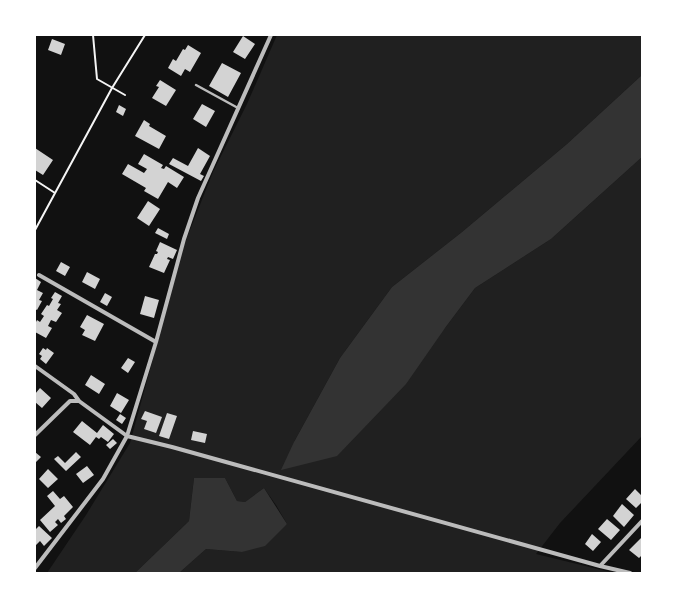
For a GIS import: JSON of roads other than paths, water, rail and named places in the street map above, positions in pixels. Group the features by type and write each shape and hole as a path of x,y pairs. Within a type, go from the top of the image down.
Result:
{"street":[{"path":"35,568 103,479 127,436 156,342 186,232 198,198 271,35"},
{"path":"39,275 156,342"},
{"path":"35,366 74,394 79,401 127,436 172,447 600,566 630,573"},
{"path":"35,434 70,401 79,401"},
{"path":"600,566 642,521"}],"lane":[{"path":"196,85 238,108"}]}
